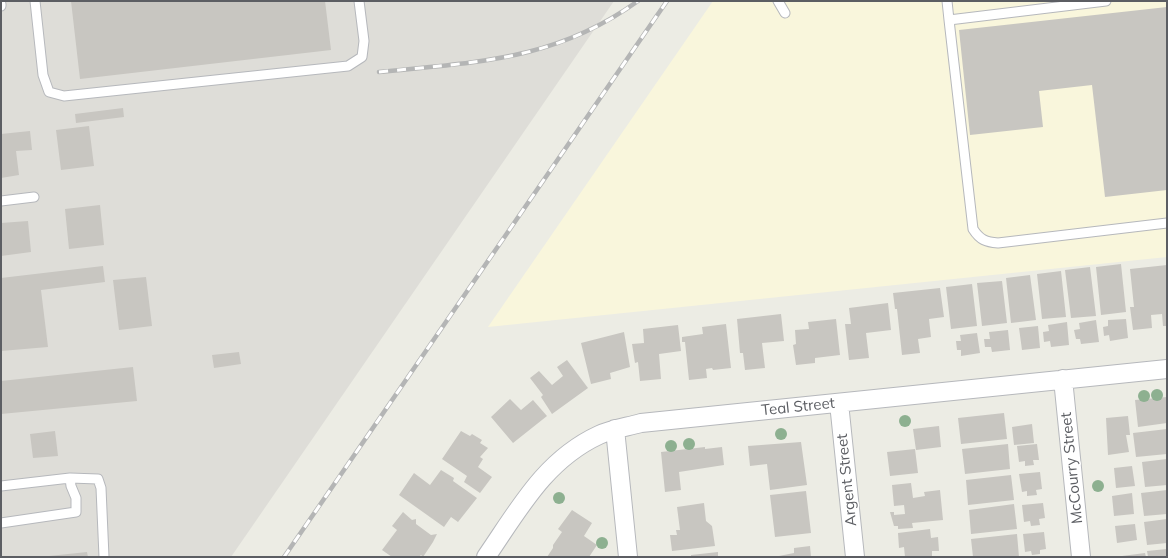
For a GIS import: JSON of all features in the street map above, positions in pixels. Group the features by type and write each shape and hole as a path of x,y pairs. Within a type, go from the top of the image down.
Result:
{"street":[{"name":"Teal Street","path":"486,557 538,481 556,463 578,446 600,434 615,429 641,423 1167,369"},
{"name":"McCourry Street","path":"1063,379 1082,557"},
{"name":"Argent Street","path":"838,403 855,557"},
{"path":"615,429 628,557"}],"lane":[{"path":"35,1 43,75 49,92 64,96 348,66 362,57 364,41 359,1"},
{"path":"778,1 785,13"},
{"path":"947,1 973,229 978,236 985,242 998,243 1167,223"},
{"path":"948,20 1106,1"},
{"path":"1,201 34,197"},
{"path":"1,486 70,478 98,479 101,488 104,557"},
{"path":"1,523 76,512 76,498 70,478"}],"shaded area":[{"path":"1,1 614,1 231,557 1,557"},
{"path":"713,1 1167,1 1167,257 488,327"}],"building":[{"path":"71,1 325,1 331,50 80,79"},
{"path":"1167,7 1167,190 1105,197 1092,85 1039,91 1043,127 970,135 959,30"},
{"path":"123,108 124,117 76,123 75,114"},
{"path":"89,126 94,166 61,170 56,130"},
{"path":"30,131 32,150 16,151 19,175 1,178 1,134"},
{"path":"100,205 104,245 69,249 65,209"},
{"path":"28,221 31,252 1,256 1,223"},
{"path":"1121,264 1126,312 1101,315 1096,267"},
{"path":"1167,265 1167,326 1163,326 1162,314 1151,315 1152,328 1133,330 1130,307 1134,307 1130,269"},
{"path":"103,266 105,282 41,290 48,347 1,351 1,278"},
{"path":"1090,267 1096,316 1071,318 1065,270"},
{"path":"1061,271 1066,317 1042,319 1037,274"},
{"path":"1030,275 1036,320 1011,323 1006,278"},
{"path":"146,277 152,326 119,330 113,280"},
{"path":"1002,281 1007,323 982,326 977,283"},
{"path":"972,284 977,326 951,329 946,287"},
{"path":"940,288 944,317 929,319 931,337 918,339 920,353 902,355 897,309 895,309 893,293"},
{"path":"888,303 891,330 866,333 869,358 849,360 845,324 851,324 849,308"},
{"path":"781,314 784,341 762,343 765,368 745,370 743,353 740,353 737,319"},
{"path":"836,319 840,355 815,358 815,363 796,365 793,345 796,344 795,330 809,329 808,322"},
{"path":"1126,319 1128,338 1110,341 1109,335 1104,336 1103,327 1108,326 1108,320"},
{"path":"1096,320 1099,342 1081,344 1080,339 1076,339 1074,330 1080,329 1079,323"},
{"path":"1067,322 1069,345 1051,347 1050,341 1044,342 1043,332 1049,331 1048,325"},
{"path":"726,324 731,368 713,370 712,368 706,369 707,378 689,380 685,342 682,342 682,337 703,334 702,327"},
{"path":"678,325 681,351 659,354 661,379 640,381 638,362 635,363 632,344 644,343 643,329"},
{"path":"1038,326 1040,348 1022,350 1019,328"},
{"path":"1008,330 1010,350 992,352 991,347 985,347 984,339 990,339 989,332"},
{"path":"624,332 630,367 610,373 611,379 591,384 581,343"},
{"path":"977,333 980,353 961,356 961,350 957,350 956,341 961,341 960,335"},
{"path":"239,352 241,364 214,368 212,355"},
{"path":"567,360 588,388 552,414 541,397 543,395 530,378 539,371 552,385 563,376 557,367"},
{"path":"133,367 137,401 1,414 1,381"},
{"path":"1167,397 1167,423 1138,427 1135,400"},
{"path":"510,399 521,410 533,400 547,416 513,443 491,417"},
{"path":"1004,413 1007,439 961,444 958,418"},
{"path":"1128,416 1130,435 1126,435 1129,452 1108,455 1106,418"},
{"path":"1032,424 1034,443 1014,445 1012,427"},
{"path":"939,426 941,447 916,450 913,429"},
{"path":"1167,429 1167,454 1136,457 1133,433"},
{"path":"55,431 58,456 33,458 30,434"},
{"path":"461,431 470,436 472,434 482,440 480,443 488,448 480,457 483,459 478,467 492,477 480,493 464,482 467,476 442,459"},
{"path":"801,442 807,485 770,490 767,464 750,466 748,446"},
{"path":"1008,444 1010,469 965,474 962,449"},
{"path":"1037,444 1039,460 1033,460 1034,465 1025,466 1025,461 1019,462 1017,446"},
{"path":"705,447 705,449 722,447 724,465 679,472 681,490 665,492 661,452"},
{"path":"915,449 918,473 890,476 887,452"},
{"path":"1167,459 1167,485 1145,487 1142,462"},
{"path":"1132,466 1135,486 1116,488 1114,468"},
{"path":"441,470 454,478 453,481 477,498 458,522 451,517 444,527 399,495 414,473 430,485"},
{"path":"1040,472 1042,489 1036,490 1037,495 1027,496 1027,491 1022,492 1019,474"},
{"path":"1011,475 1014,500 968,505 966,480"},
{"path":"911,483 913,498 925,496 924,492 940,490 943,520 912,523 913,528 898,529 898,526 894,526 890,512 894,512 894,515 905,514 904,505 894,506 892,485"},
{"path":"1167,490 1167,514 1144,516 1141,493"},
{"path":"806,491 811,533 775,537 770,495"},
{"path":"1132,493 1134,514 1114,516 1112,496"},
{"path":"704,503 706,521 712,526 715,546 672,551 670,535 677,535 676,530 680,530 677,507"},
{"path":"1043,503 1045,518 1039,519 1040,525 1031,526 1030,521 1024,522 1022,505"},
{"path":"1014,504 1017,529 971,534 969,510"},
{"path":"572,510 592,523 584,536 597,545 589,557 547,557 562,532 558,529"},
{"path":"403,512 412,520 416,519 416,524 431,535 437,534 423,557 421,555 419,557 392,557 382,550 397,530 392,526"},
{"path":"1167,519 1167,543 1147,545 1144,522"},
{"path":"1135,524 1137,540 1117,543 1115,526"},
{"path":"930,529 931,538 938,537 939,551 932,551 932,557 905,557 904,547 899,548 898,533"},
{"path":"1044,532 1046,549 1040,550 1040,554 1032,555 1031,551 1025,552 1023,534"},
{"path":"1017,534 1019,557 973,557 971,539"},
{"path":"810,546 811,557 774,557 794,553 794,548"},
{"path":"1167,549 1167,557 1148,557 1147,551"},
{"path":"87,552 88,557 49,557 49,556"},
{"path":"718,552 718,557 691,557 691,555"},
{"path":"1145,553 1146,557 1122,557 1122,556"}],"railway":[{"path":"379,72 482,61 545,47 576,36 607,21 638,1"},
{"path":"284,557 667,1"}]}
